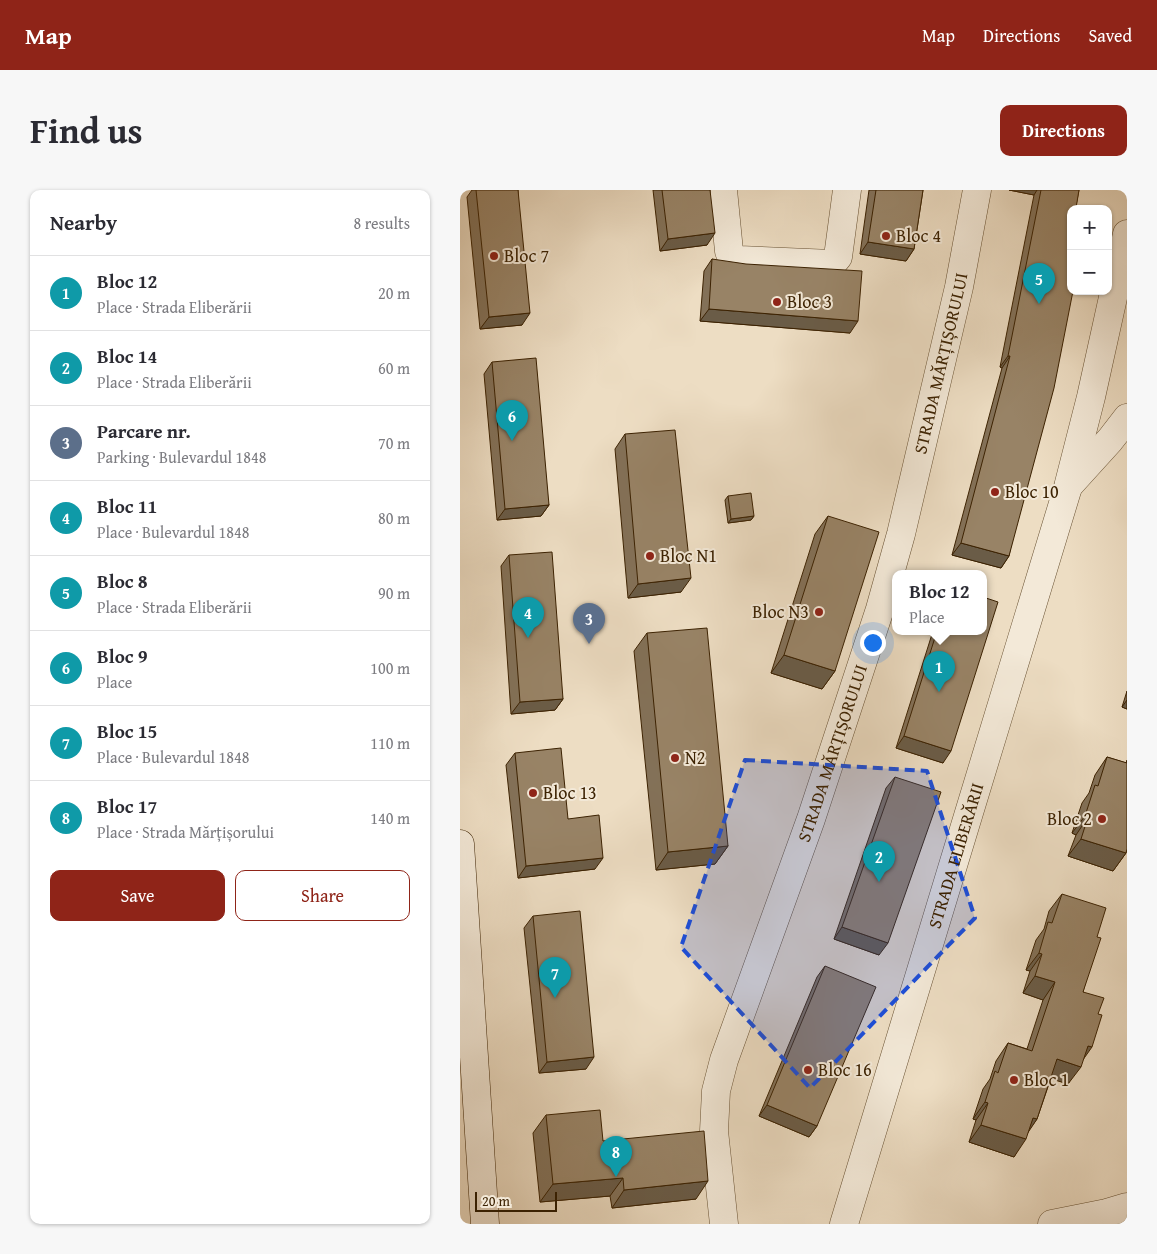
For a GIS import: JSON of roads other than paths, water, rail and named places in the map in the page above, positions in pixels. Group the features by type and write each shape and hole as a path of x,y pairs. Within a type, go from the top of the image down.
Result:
{"street":[{"path":"723,190 732,259 832,264 838,257 847,190"},
{"name":"STRADA MĂRȚIȘORULUI","path":"724,1224 714,1132 716,1091 724,1060 811,819 880,609 901,534 959,287 977,190"},
{"name":"STRADA ELIBERĂRII","path":"844,1224 1068,487 1091,396 1127,234"},
{"name":"STRADA ELIBERĂRII","path":"1068,487 1127,418"},
{"path":"460,844 471,985 485,1224"},
{"path":"1052,1224 1127,1207"}],"place":[{"name":"Bloc 4","path":"886,236"},
{"name":"Bloc 7","path":"494,256"},
{"name":"Bloc 3","path":"777,302"},
{"name":"Bloc 8","path":"1039,304"},
{"name":"Bloc 9","path":"512,441"},
{"name":"Bloc 10","path":"995,492"},
{"name":"Bloc N1","path":"650,556"},
{"name":"Bloc N3","path":"819,612"},
{"name":"Bloc 11","path":"528,638"},
{"name":"Parcare nr.","path":"589,644"},
{"name":"Bloc 12","path":"939,692"},
{"name":"N2","path":"675,758"},
{"name":"Bloc 13","path":"533,793"},
{"name":"Bloc 2","path":"1102,819"},
{"name":"Bloc 14","path":"879,882"},
{"name":"Bloc 15","path":"555,998"},
{"name":"Bloc 16","path":"808,1070"},
{"name":"Bloc 1","path":"1014,1080"},
{"name":"Bloc 17","path":"616,1177"}]}
